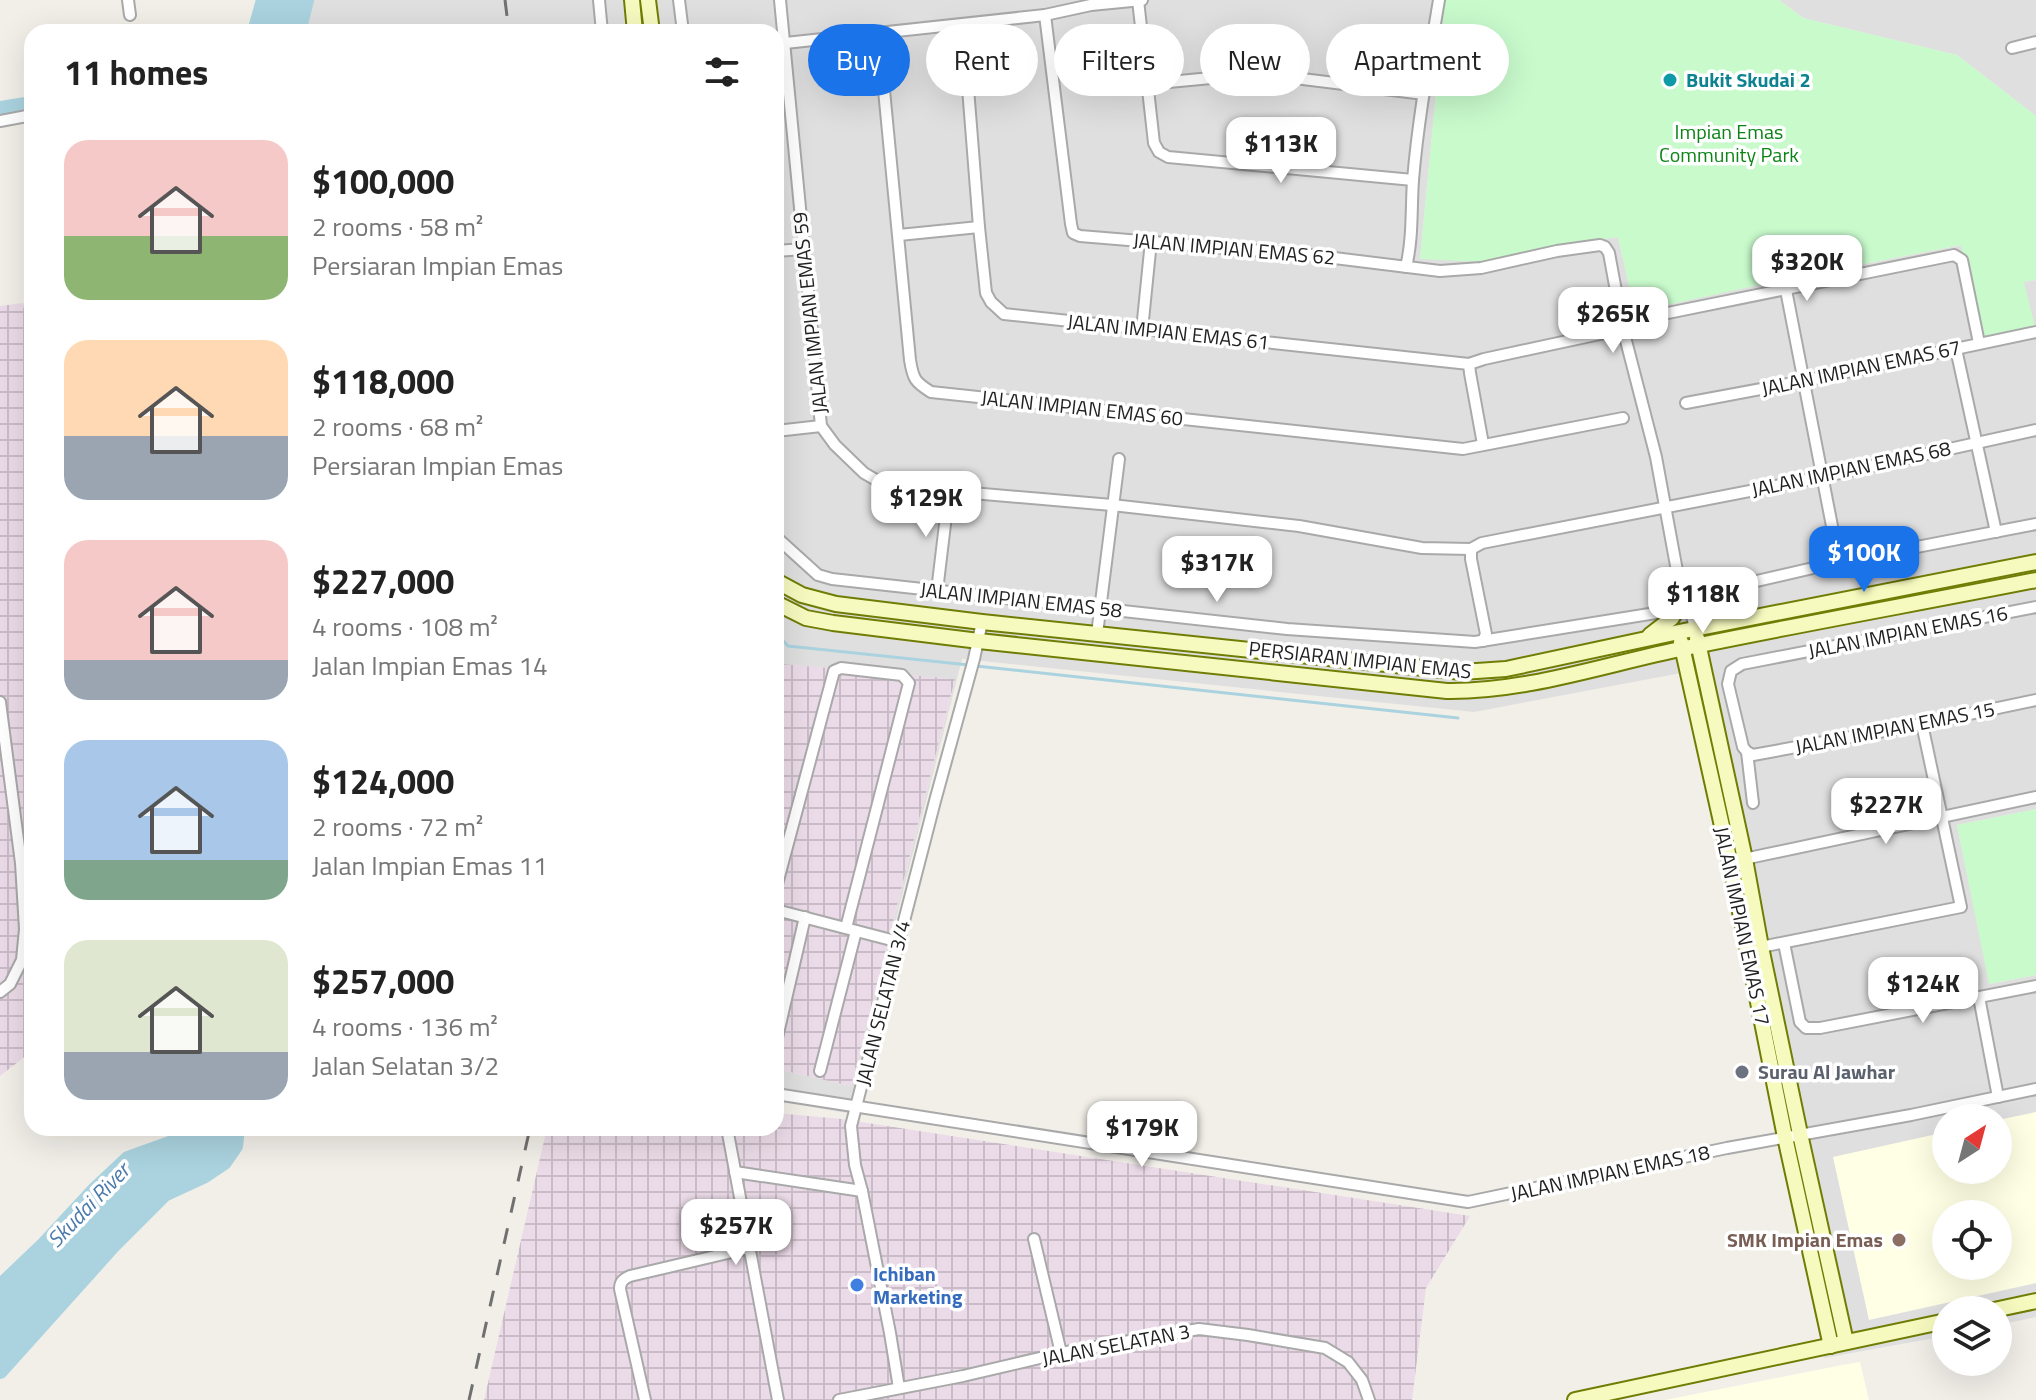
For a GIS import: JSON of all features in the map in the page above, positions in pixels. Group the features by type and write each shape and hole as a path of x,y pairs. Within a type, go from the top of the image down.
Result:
{"main road":[{"path":"632,0 634,24"},
{"path":"648,0 651,24"},
{"name":"PERSIARAN IMPIAN EMAS","path":"784,585 813,600 982,622 1483,672 2036,562"},
{"name":"PERSIARAN IMPIAN EMAS","path":"784,607 806,618 979,641 1447,691 1476,691 2036,580"},
{"path":"1642,640 1672,618 1683,604 1699,615 1735,622"},
{"name":"JALAN IMPIAN EMAS 17","path":"1695,629 1737,860 1793,1136 1846,1342"},
{"name":"JALAN IMPIAN EMAS 17","path":"1679,632 1761,947 1831,1346"},
{"path":"1705,675 1708,659 1715,651 1741,638"},
{"path":"1652,656 1681,664 1688,674"},
{"path":"2012,1306 2036,1301"},
{"path":"1575,1400 1932,1324"}],"street":[{"path":"128,0 130,15"},
{"path":"599,0 601,24"},
{"path":"679,0 682,24"},
{"name":"JALAN IMPIAN EMAS 59","path":"780,0 781,24"},
{"path":"971,24 1140,0 1142,24"},
{"path":"1435,24 1439,0"},
{"name":"JALAN IMPIAN EMAS 62","path":"1045,15 1073,233 1310,255 1440,271 1481,268 1600,245 1609,253 1623,329"},
{"path":"784,44 926,29"},
{"path":"2012,48 2036,42"},
{"name":"JALAN IMPIAN EMAS 59","path":"784,71 821,426 835,445 864,473 876,480 949,491 1299,526 1422,548 1471,549 1482,543 1666,508"},
{"path":"1184,81 1270,75 1326,82"},
{"name":"JALAN IMPIAN EMAS 60","path":"885,96 912,376 931,392 1463,449 1623,418"},
{"name":"JALAN IMPIAN EMAS 61","path":"969,96 986,293 1004,314 1469,364 1623,329"},
{"path":"1149,96 1154,143 1159,152 1168,157 1413,180"},
{"path":"1406,267 1424,96"},
{"path":"0,121 24,116"},
{"path":"899,235 979,227"},
{"path":"1142,330 1151,241"},
{"path":"784,250 804,249"},
{"path":"1658,315 1954,255 1962,260 1979,343"},
{"path":"1786,290 1839,562"},
{"path":"1623,329 1656,457 1683,604 1695,629"},
{"name":"JALAN IMPIAN EMAS 67","path":"1686,403 2036,332"},
{"path":"1956,349 1996,532"},
{"path":"1469,364 1483,444"},
{"path":"784,430 821,426"},
{"name":"JALAN IMPIAN EMAS 68","path":"1666,508 2036,430"},
{"path":"1097,634 1119,459"},
{"path":"937,591 949,491"},
{"path":"1709,592 1839,562 2036,524"},
{"name":"JALAN IMPIAN EMAS 58","path":"784,544 818,575 832,579 1287,629 1475,642 1662,612"},
{"path":"1471,549 1486,634 1483,641"},
{"path":"1679,632 1683,604"},
{"name":"JALAN IMPIAN EMAS 16","path":"1750,754 1743,747 1728,684 1731,671 1742,664 2036,607"},
{"name":"JALAN SELATAN 3/4","path":"899,1388 855,1165 851,1126 982,622"},
{"path":"784,858 834,671 841,668 902,675 909,683 820,1071"},
{"name":"JALAN IMPIAN EMAS 15","path":"1750,754 1922,724 2036,700"},
{"path":"0,702 18,836 24,916"},
{"path":"1761,947 1961,907 1922,724"},
{"path":"1750,754 1753,803"},
{"path":"1737,860 2036,797"},
{"path":"784,912 899,942"},
{"path":"784,1008 805,917"},
{"path":"0,992 10,984 22,960 24,939"},
{"path":"1784,943 1800,1022 1806,1028 1820,1028 2036,986"},
{"path":"1979,997 1998,1097"},
{"name":"JALAN IMPIAN EMAS 18","path":"784,1095 1457,1201 1480,1200 2036,1089"},
{"path":"728,1136 778,1400"},
{"path":"735,1172 862,1191"},
{"path":"1034,1239 1061,1353"},
{"path":"645,1400 620,1283 630,1276 749,1248"},
{"name":"JALAN SELATAN 3","path":"839,1400 1061,1353 1199,1329 1325,1348 1348,1362 1362,1380 1369,1400"}],"shaded area":[{"path":"306,0 1445,0 1443,24 1326,24 1326,96 1436,96 1420,259 1618,237 1635,311 1962,245 1980,337 2024,282 2036,280 2036,809 1957,825 1990,984 2036,975 2036,1317 2012,1322 2012,1296 1932,1296 1932,1339 1824,1358 1681,673 1474,712 962,659 847,1113 784,1102 784,1071 851,1086 955,680 784,664 784,24 300,24"},
{"path":"1779,0 2036,0 2036,116 1957,55 1803,18"},
{"path":"23,303 24,310 24,1057 0,1076 0,306"},
{"path":"784,664 955,679 851,1086 784,1071"},
{"name":"SMK Impian Emas","path":"2036,1112 2036,1283 1977,1296 1932,1296 1932,1306 1869,1320 1833,1157 1932,1135 1932,1184 2012,1184 2012,1117"},
{"path":"784,1114 842,1119 1470,1216 1426,1288 1412,1400 484,1400 545,1136 784,1136"},
{"path":"1860,1362 1869,1400 1665,1400 1837,1366"}],"green space":[{"name":"Impian Emas Community Park","path":"1445,0 1779,0 1803,18 1957,55 2036,116 2036,280 2024,282 2035,327 1980,338 1961,245 1635,312 1618,237 1483,262 1420,259 1436,96 1509,96 1509,24 1443,24"},
{"path":"2036,809 2036,975 1989,984 1957,825"}],"water":[{"path":"264,0 306,0 300,24 257,24"},
{"name":"Skudai River","path":"236,1136 235,1146 224,1162 203,1176 164,1194 114,1244 0,1371 0,1287 128,1159 189,1137"}],"waterway":[{"path":"257,24 264,0"},
{"path":"300,24 306,0"},
{"path":"0,109 24,105"},
{"path":"784,642 788,646 969,665"},
{"path":"976,666 1458,718"},
{"name":"Skudai River","path":"0,1287 128,1159 190,1136"},
{"path":"0,1371 114,1244 164,1194 203,1176 224,1162 235,1146 236,1136"}],"railway":[{"path":"505,0 508,24"},
{"path":"469,1400 528,1136"}],"place":[{"name":"Bukit Skudai 2","path":"1670,80"},
{"name":"Surau Al Jawhar","path":"1742,1072"},
{"name":"SMK Impian Emas","path":"1899,1240"},
{"name":"Ichiban Marketing","path":"857,1285"}]}
